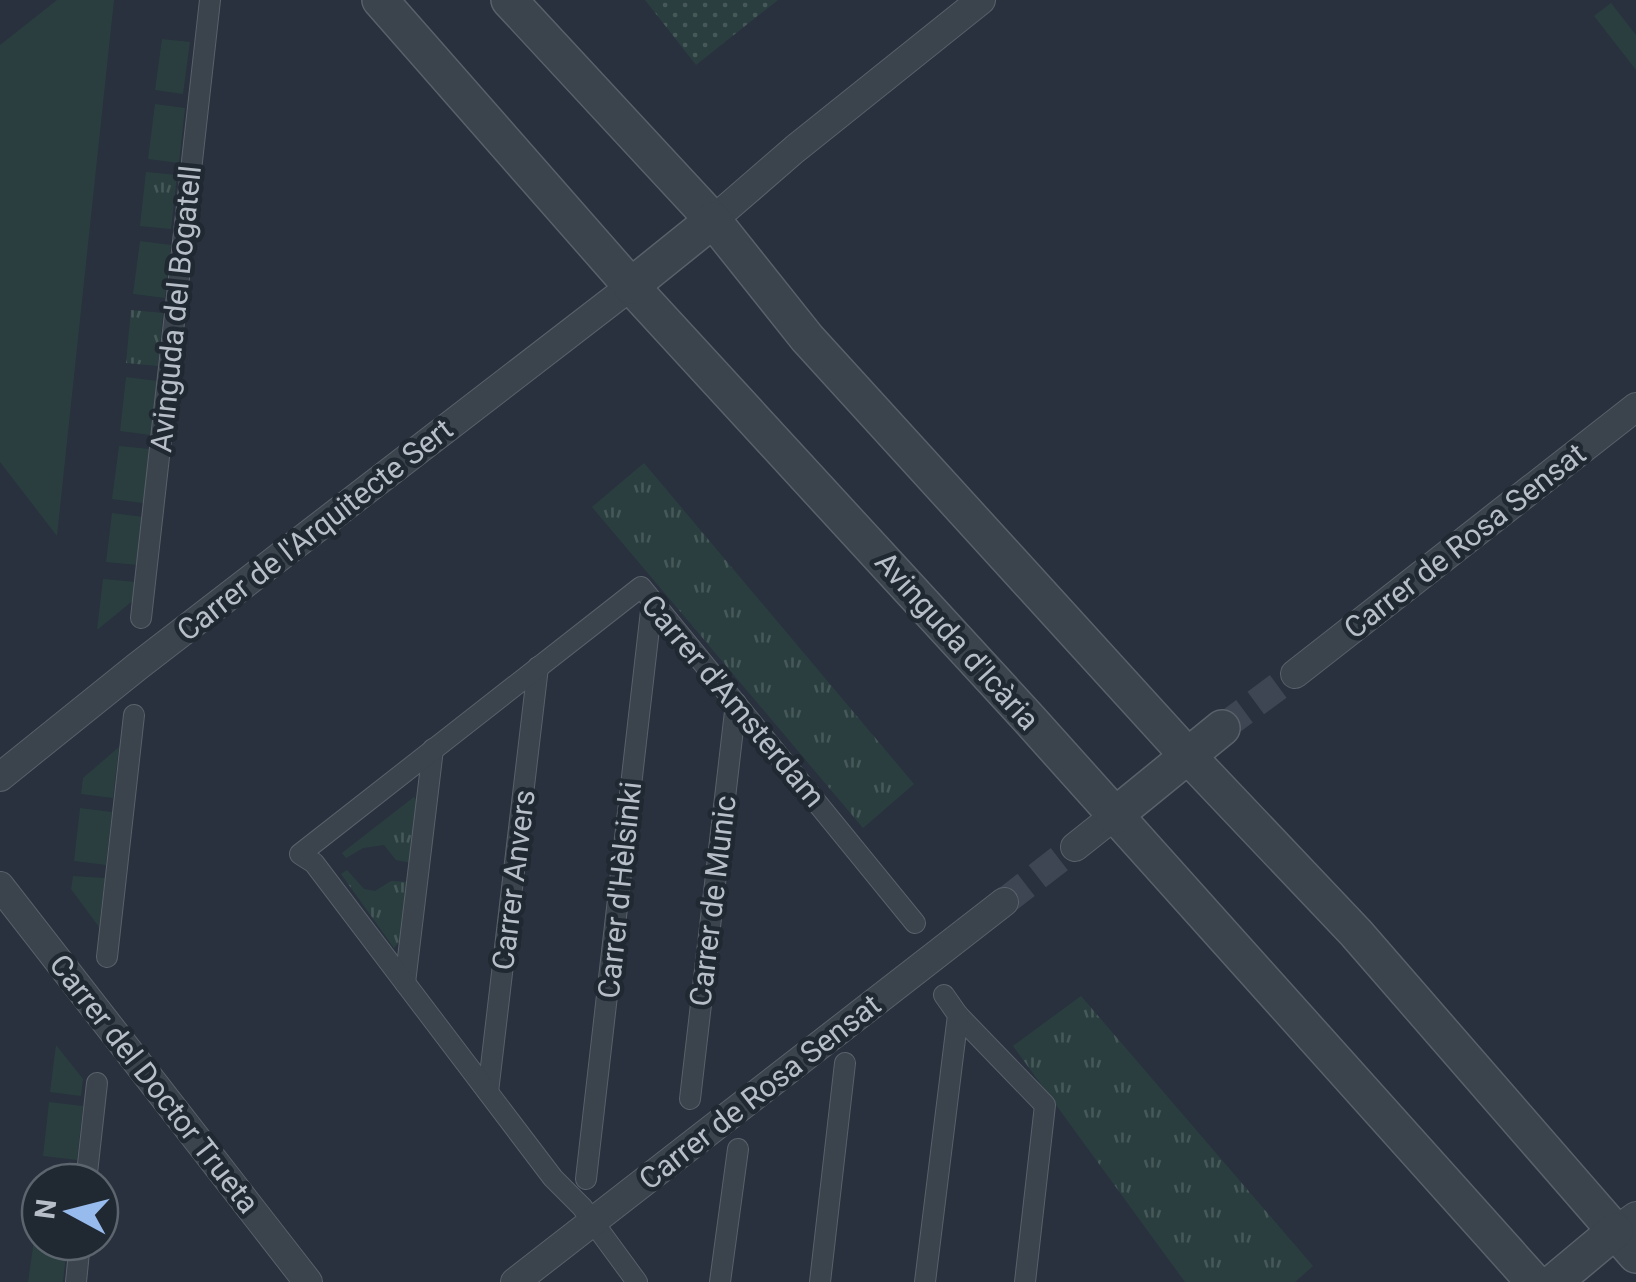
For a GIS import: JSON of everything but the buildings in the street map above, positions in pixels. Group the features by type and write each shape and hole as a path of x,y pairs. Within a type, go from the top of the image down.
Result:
{"street":[{"name":"Avinguda del Bogatell","path":"141,618 210,0"},
{"name":"Avinguda d'Icària","path":"380,0 631,286 951,634 1534,1282"},
{"path":"509,0 712,220 806,338 1629,1234 1554,1282"},
{"path":"631,286 981,0"},
{"name":"Carrer de l'Arquitecte Sert","path":"0,776 631,286"},
{"name":"Carrer de Rosa Sensat","path":"1294,674 1636,408"},
{"name":"Carrer d'Amsterdam","path":"637,1282 593,1222 552,1178 405,982 314,852 433,750 640,587 915,923"},
{"name":"Carrer d'Hèlsinki","path":"586,1179 652,602"},
{"name":"Carrer Anvers","path":"488,1092 538,668"},
{"name":"Carrer de Munic","path":"690,1099 736,703"},
{"path":"107,957 134,716"},
{"path":"1074,847 1222,728"},
{"path":"405,982 433,750"},
{"name":"Carrer del Doctor Trueta","path":"0,886 308,1282"},
{"name":"Carrer de Rosa Sensat","path":"515,1282 1004,902"},
{"path":"944,994 958,1016 1045,1105 1025,1282"},
{"path":"925,1282 958,1016"},
{"path":"820,1282 846,1062"},
{"path":"88,1162 97,1082"},
{"path":"720,1282 738,1149"}],"green space":[{"path":"57,0 114,0 57,536 0,462 0,45"},
{"path":"645,0 778,0 696,65"},
{"path":"1611,3 1636,35 1636,70 1594,16"},
{"path":"162,39 190,42 183,94 155,90"},
{"path":"155,104 185,108 179,163 148,159"},
{"path":"146,172 177,175 171,229 140,226"},
{"path":"140,241 171,245 165,298 133,294"},
{"path":"131,310 163,313 158,366 126,363"},
{"path":"126,377 157,381 151,435 120,431"},
{"path":"119,446 150,449 143,503 112,499"},
{"path":"644,463 914,784 863,828 592,507"},
{"path":"112,513 143,517 138,565 106,562"},
{"path":"103,579 137,582 135,599 97,630"},
{"path":"119,747 113,798 81,794 83,778"},
{"path":"414,797 421,807 413,863 396,860 384,845 363,848 346,858 342,853"},
{"path":"80,808 112,812 106,865 74,861"},
{"path":"347,870 364,889 375,891 391,881 410,882 404,937 394,948 341,874"},
{"path":"73,876 105,878 99,927 71,889"},
{"path":"1081,996 1313,1266 1295,1282 1185,1282 1013,1046"},
{"path":"56,1045 83,1079 81,1096 50,1092"},
{"path":"49,1102 83,1106 77,1160 43,1156"},
{"path":"31,1262 65,1262 63,1282 28,1282"}],"tunnel":[{"path":"1222,728 1295,674"},
{"path":"1004,902 1075,847"}]}
